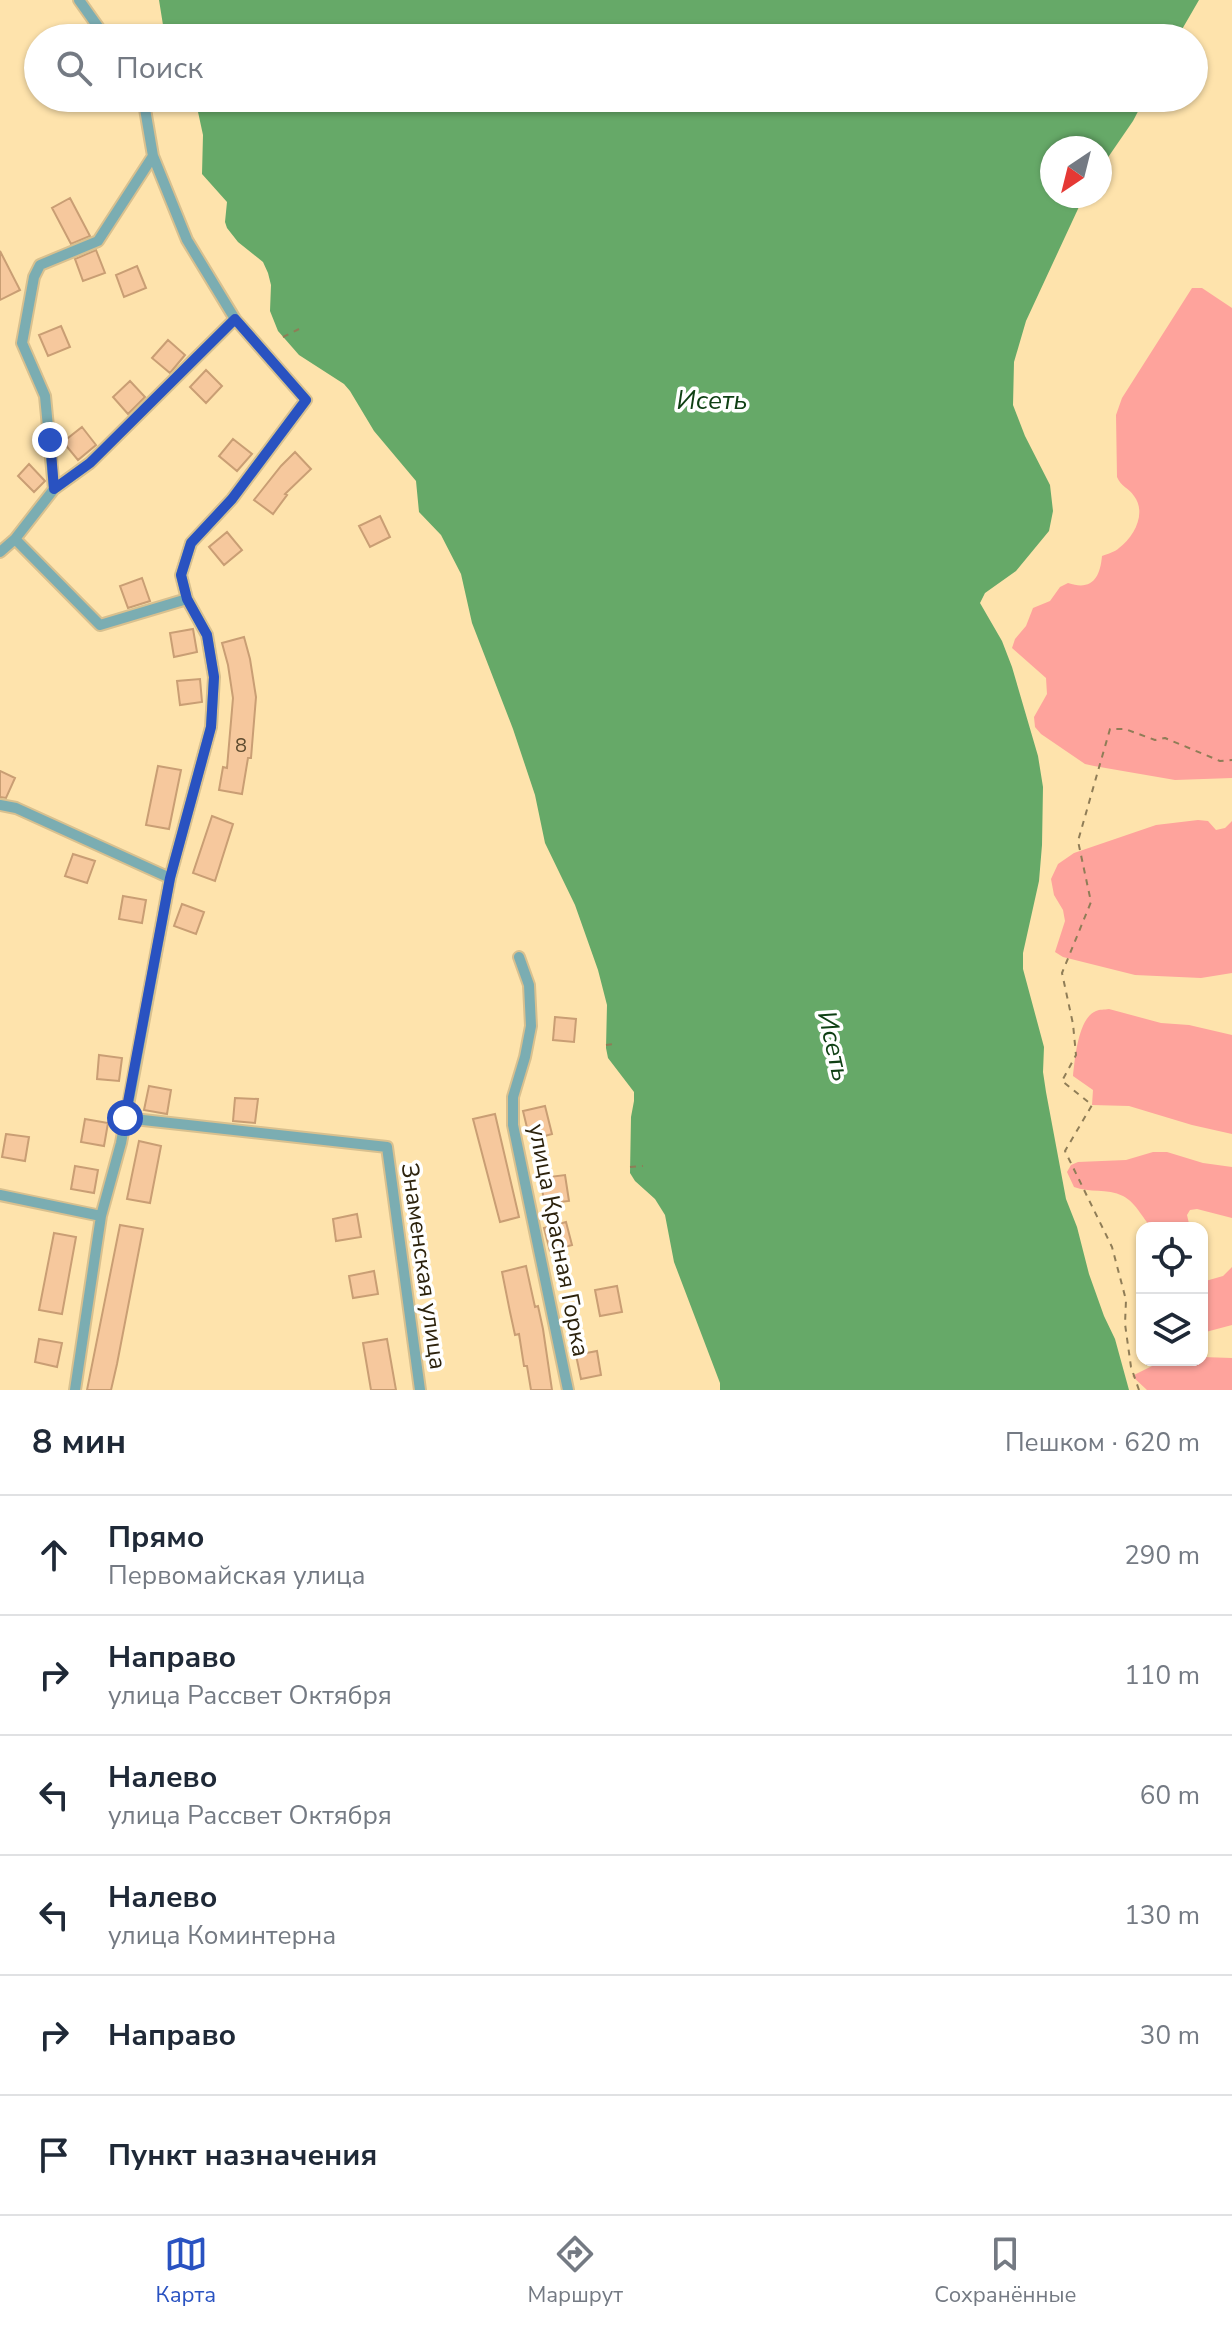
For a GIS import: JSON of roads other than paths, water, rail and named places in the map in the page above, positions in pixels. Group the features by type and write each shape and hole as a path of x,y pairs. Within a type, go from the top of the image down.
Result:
{"street":[{"path":"79,0 96,24"},
{"path":"75,1390 101,1216 121,1143 170,878 211,727 214,677 207,635 187,599 181,575 191,543 232,499 306,400 235,319 187,240 153,156 146,112"},
{"path":"54,489 45,396 22,343 34,277 40,265 98,241 153,156"},
{"path":"0,552 15,539 54,489 90,463 235,319"},
{"path":"15,539 100,625 187,599"},
{"path":"0,805 16,808 170,878"},
{"name":"улица Красная Горка","path":"519,957 529,985 531,1026 513,1097 513,1125 568,1390"},
{"name":"Знаменская улица","path":"125,1118 387,1147 420,1390"},
{"path":"0,1195 101,1216"}],"water":[{"path":"159,0 1199,0 1185,24 163,24"},
{"name":"Исеть","path":"198,112 1138,112 1112,152 1112,136 1040,136 1040,208 1078,208 1026,321 1014,362 1013,405 1050,485 1053,511 1049,531 1016,571 985,593 980,603 1002,641 1012,667 1038,756 1043,787 1042,845 1039,881 1023,953 1023,969 1044,1047 1043,1072 1066,1199 1089,1274 1115,1339 1129,1390 720,1390 674,1262 665,1215 655,1199 630,1173 634,1092 608,1058 607,1005 598,970 575,905 545,843 535,795 472,623 461,574 441,535 419,512 416,481 374,431 350,391 299,355 278,331 270,311 271,285 263,262 238,242 227,228 227,202 202,174 203,135"}]}
